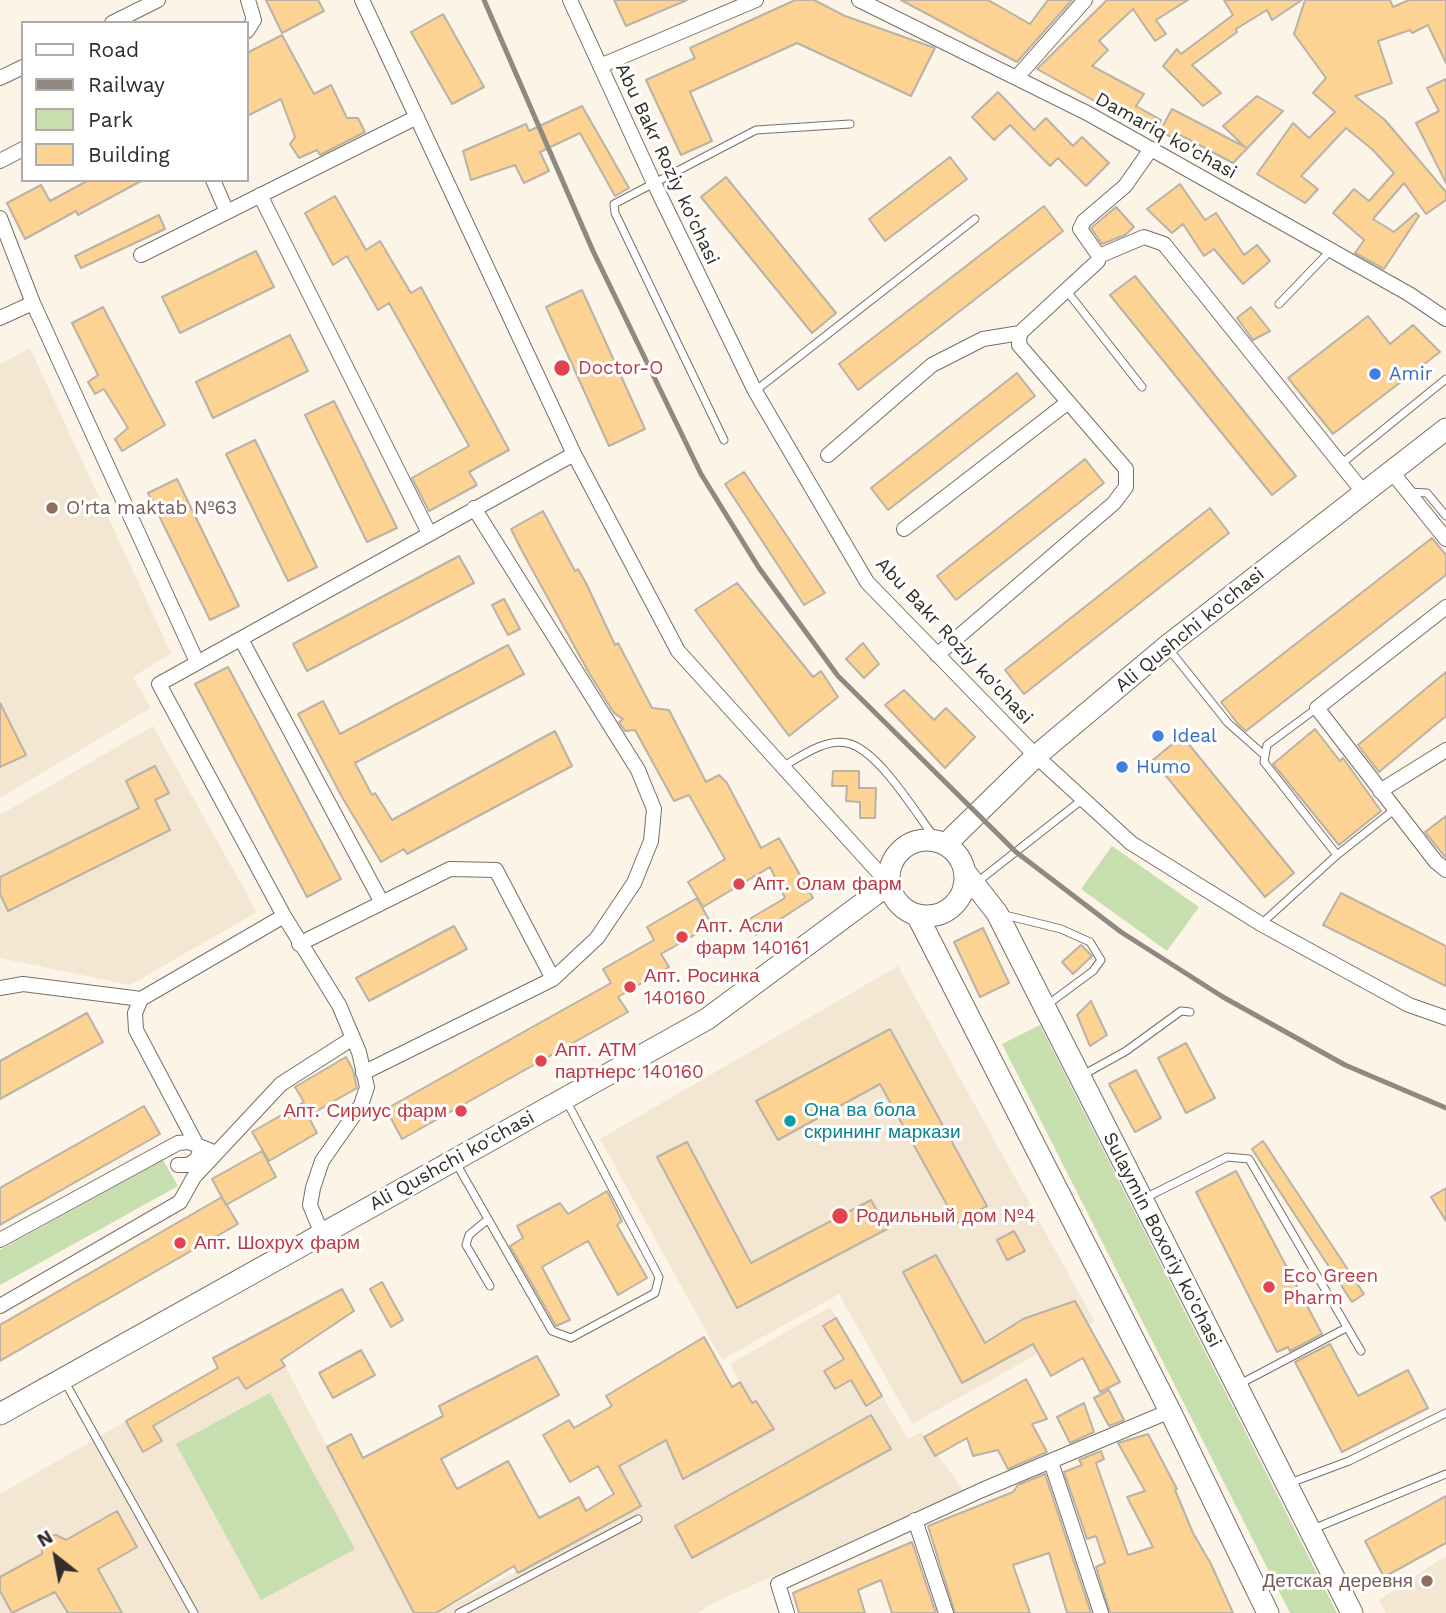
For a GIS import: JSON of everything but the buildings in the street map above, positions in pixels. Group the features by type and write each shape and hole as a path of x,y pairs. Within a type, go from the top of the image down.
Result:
{"main road":[{"name":"Ali Qushchi ko'chasi","path":"942,842 1037,756 1167,646 1446,429"},
{"path":"924,839 942,842 955,852 969,878 952,906 930,916 918,915 898,904 889,884 893,859 901,849 924,839"},
{"name":"Sulaymin Boxoriy ko'chasi","path":"969,878 997,913 1352,1613"},
{"name":"Ali Qushchi ko'chasi","path":"0,1414 707,1019 889,884"},
{"path":"934,945 947,917 957,911 970,905 997,913"},
{"path":"918,915 1170,1411 1268,1613"}],"street":[{"path":"116,21 158,0"},
{"path":"248,0 254,20 248,30"},
{"path":"362,0 573,454 678,652 889,884"},
{"name":"Abu Bakr Roziy ko'chasi","path":"570,0 653,181 755,391 866,582 1037,756 1131,843 1261,924 1409,1005 1446,1018"},
{"path":"600,66 756,0"},
{"name":"Damariq ko'chasi","path":"859,0 1018,76 1152,149 1446,319"},
{"path":"1018,76 1085,0"},
{"path":"141,8 147,21"},
{"path":"0,78 21,68"},
{"path":"141,255 416,117"},
{"path":"1099,256 1080,229 1084,221 1125,186 1152,149"},
{"path":"0,161 21,150"},
{"path":"215,182 227,212"},
{"path":"260,195 429,533"},
{"path":"0,218 33,303 197,662"},
{"path":"828,455 932,365 983,339 1020,333 1099,256 1144,237 1164,244 1364,493"},
{"path":"0,318 33,303"},
{"path":"937,655 1115,503 1126,487 1126,469 1067,404 1019,345 1020,333"},
{"path":"904,529 1067,404"},
{"path":"322,1234 310,1205 313,1188 322,1161 361,1105 367,1087 353,1038 339,1004 299,944 159,684 573,454"},
{"path":"1391,471 1446,539"},
{"path":"363,1073 553,979 597,938 634,883 651,841 654,809 638,770 474,508"},
{"path":"1446,607 1317,708 1394,810 1436,862 1446,870"},
{"path":"241,639 381,901"},
{"path":"1380,791 1446,750"},
{"path":"299,944 450,869 496,870 553,979"},
{"path":"178,1165 188,1165 197,1159 200,1151 136,1030 135,1013 141,999 284,916"},
{"path":"0,988 23,984 141,999"},
{"path":"0,1306 180,1202 194,1177 281,1084 353,1038"},
{"path":"0,1240 178,1143 216,1153"},
{"path":"787,1613 778,1584 915,1520 1170,1411"},
{"path":"1051,1462 1101,1613"},
{"path":"915,1520 946,1613"}],"lane":[{"path":"724,440 615,213 614,204 618,199 756,130 850,124"},
{"path":"755,391 975,219"},
{"path":"1279,304 1330,251"},
{"path":"1066,290 1142,387"},
{"path":"1341,464 1446,379"},
{"path":"1408,492 1427,494 1446,516"},
{"path":"1167,646 1228,723 1263,754"},
{"path":"1317,708 1267,745 1263,754 1264,762 1337,855"},
{"path":"781,768 819,746 846,742 870,754 942,842"},
{"path":"969,878 1083,799"},
{"path":"1261,924 1337,855 1394,810"},
{"path":"997,913 1061,929 1090,942 1101,960 1093,971 1043,1008"},
{"path":"1079,1077 1126,1051 1181,1011 1191,1012"},
{"path":"454,1160 552,1331 572,1338 655,1293 659,1277 565,1098"},
{"path":"1142,1199 1227,1157 1249,1159 1361,1351"},
{"path":"487,1220 469,1235 466,1245 490,1286"},
{"path":"1236,1386 1346,1328"},
{"path":"63,1379 194,1613"},
{"path":"1286,1485 1349,1461 1446,1413"},
{"path":"1309,1531 1446,1474"},
{"path":"459,1613 638,1519"}],"shaded area":[{"name":"O'rta maktab №63","path":"30,348 171,653 133,677 151,708 0,798 0,364"},
{"path":"153,726 257,912 130,985 0,958 0,815"},
{"name":"Родильный дом №4","path":"898,966 1095,1322 912,1424 839,1294 722,1360 600,1139"},
{"path":"830,1307 908,1439 921,1432 964,1491 713,1603 698,1613 437,1613 625,1515 597,1463 740,1383 730,1364"},
{"path":"285,1366 414,1613 0,1613 0,1494 218,1368 227,1383 238,1377 246,1389"},
{"name":"Детская деревня","path":"1446,1556 1446,1613 1386,1613 1379,1600"}],"green space":[{"path":"1112,846 1199,907 1167,951 1081,889"},
{"path":"1040,1025 1337,1613 1290,1613 1002,1044"},
{"path":"163,1160 178,1186 0,1285 0,1250"},
{"path":"270,1393 355,1549 261,1600 176,1444"}],"railway":[{"path":"484,0 593,251 701,474 759,568 838,676 1016,852 1121,932 1223,997 1345,1065 1446,1108"}],"place":[{"name":"Doctor-O","path":"562,368"},
{"name":"Amir","path":"1375,374"},
{"name":"O'rta maktab №63","path":"52,508"},
{"name":"Ideal","path":"1158,736"},
{"name":"Humo","path":"1122,767"},
{"name":"Апт. Олам фарм","path":"739,884"},
{"name":"Апт. Асли фарм 140161","path":"682,937"},
{"name":"Апт. Росинка 140160","path":"630,987"},
{"name":"Апт. АТМ партнерс 140160","path":"541,1061"},
{"name":"Апт. Сириус фарм","path":"461,1111"},
{"name":"Она ва бола скрининг маркази","path":"790,1121"},
{"name":"Родильный дом №4","path":"840,1216"},
{"name":"Апт. Шохрух фарм","path":"180,1243"},
{"name":"Eco Green Pharm","path":"1269,1287"},
{"name":"Детская деревня","path":"1427,1581"}]}
